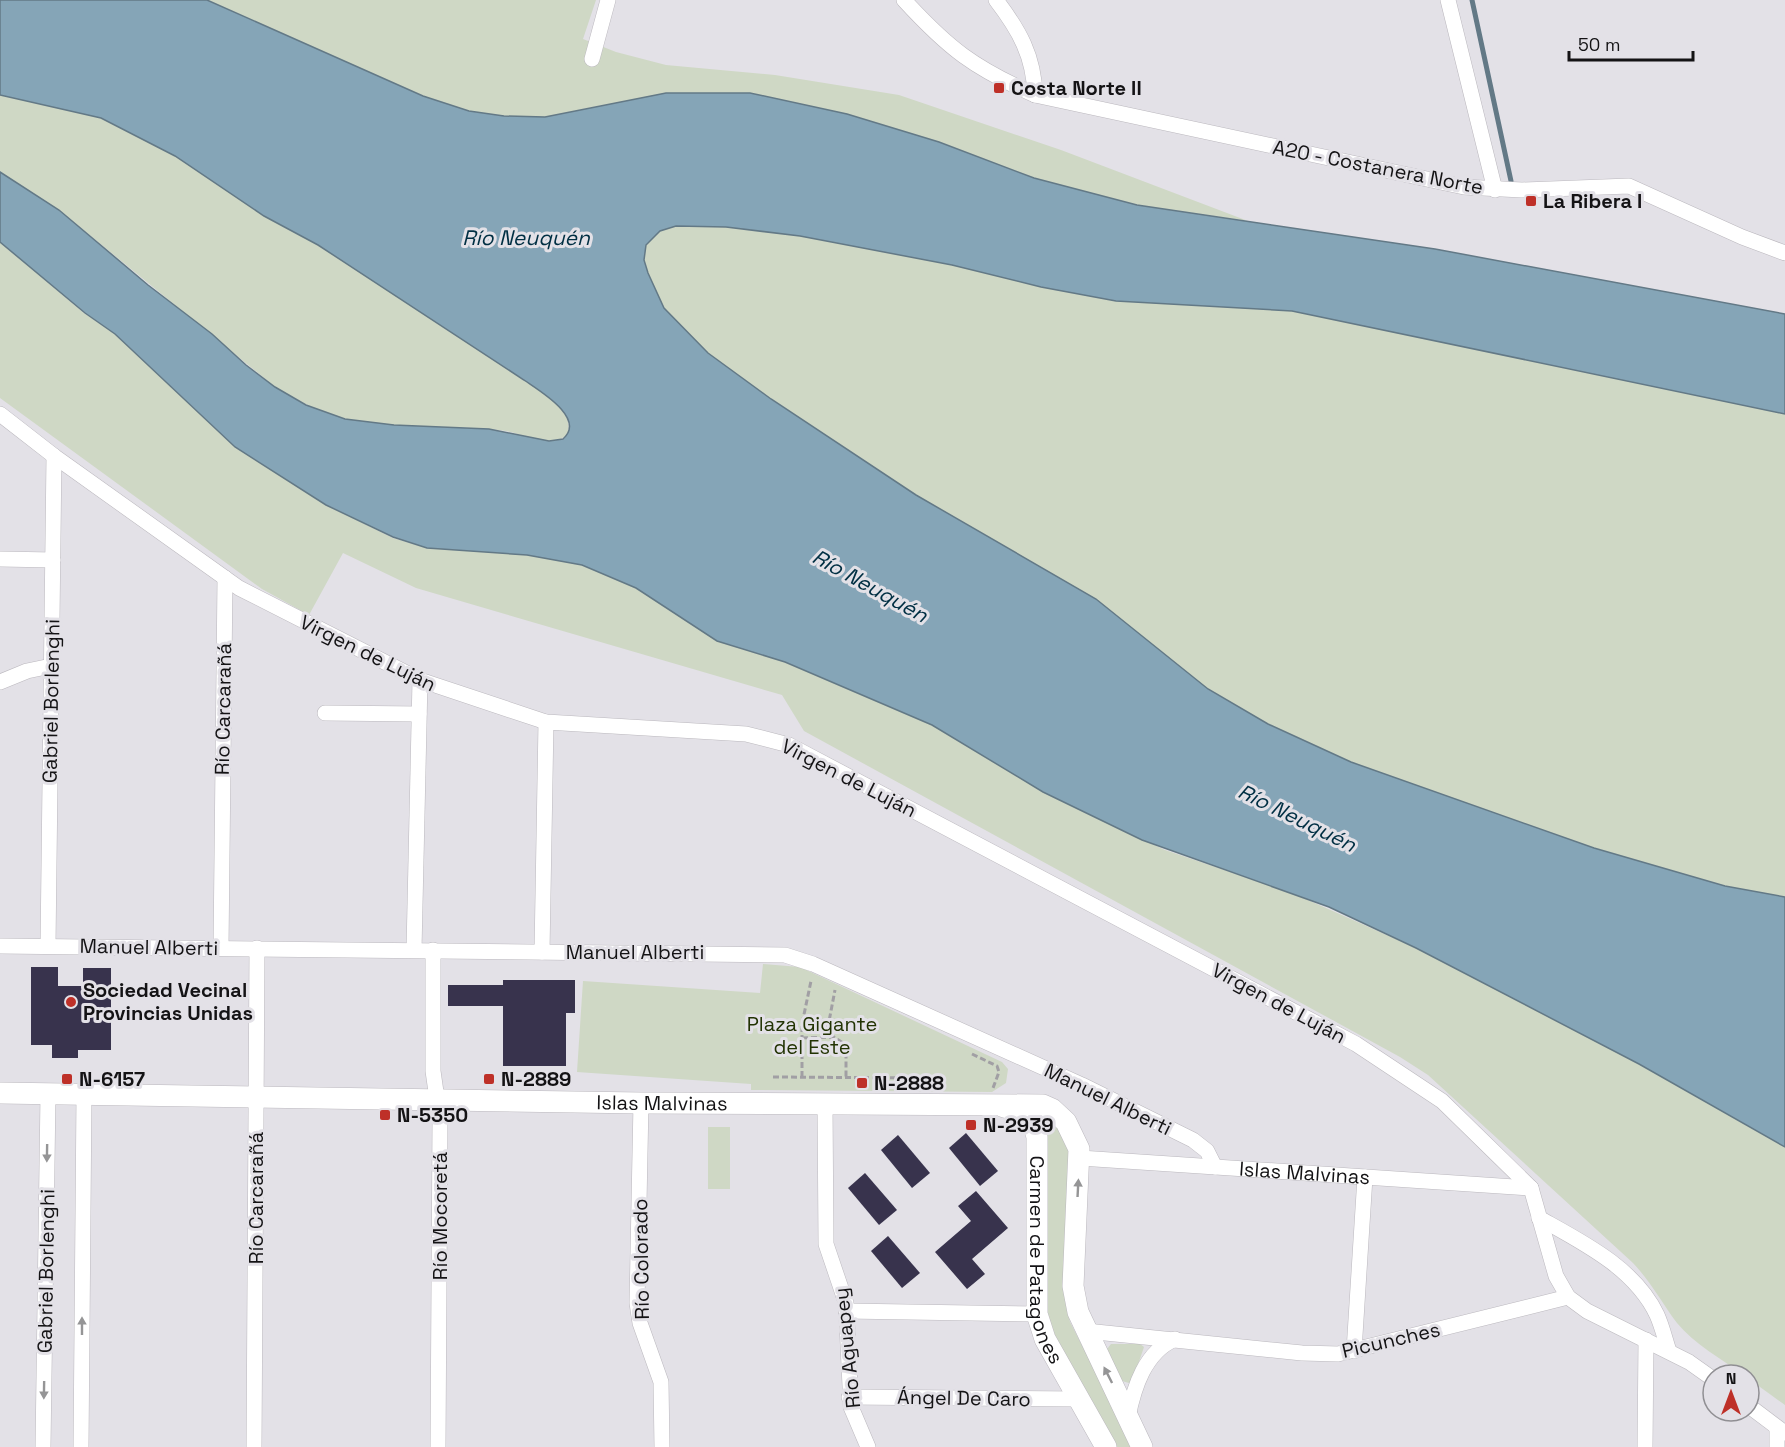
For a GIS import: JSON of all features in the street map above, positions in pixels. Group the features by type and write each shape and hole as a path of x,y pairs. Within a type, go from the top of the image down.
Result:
{"main road":[{"name":"Islas Malvinas","path":"0,1093 825,1104 995,1097"},
{"name":"Carmen de Patagones","path":"995,1097 1052,1108 1072,1130 1080,1158 1073,1286 1077,1312 1142,1447"},
{"name":"Carmen de Patagones","path":"995,1097 1023,1112 1035,1127 1037,1137 1037,1314 1045,1339 1106,1447"}],"street":[{"path":"592,59 608,0"},
{"name":"A20 - Costanera Norte","path":"904,0 948,46 972,64 1035,95 1435,183 1496,190 1629,186 1742,237 1785,253"},
{"path":"996,0 1010,18 1029,54 1034,75 1035,95"},
{"path":"1448,0 1496,190"},
{"name":"Virgen de Luján","path":"0,414 54,456 225,578 276,608 420,680 546,722 746,734 789,745 1371,1052 1442,1101 1531,1188"},
{"name":"Gabriel Borlenghi","path":"48,946 54,456"},
{"path":"0,560 53,560"},
{"name":"Río Carcarañá","path":"220,948 225,578"},
{"path":"0,682 27,670 51,666"},
{"path":"414,950 420,680"},
{"path":"325,713 419,714"},
{"path":"542,951 546,722"},
{"name":"Manuel Alberti","path":"0,946 771,953 799,959 1087,1088 1193,1140 1207,1150 1215,1167"},
{"name":"Río Carcarañá","path":"254,1447 257,948"},
{"name":"Río Mocoretá","path":"433,950 433,1071 440,1120 438,1447"},
{"name":"Gabriel Borlenghi","path":"43,1447 48,1094"},
{"name":"Gabriel Borlenghi","path":"81,1447 84,1095"},
{"name":"Río Colorado","path":"641,1102 637,1303 640,1323 661,1382 662,1447"},
{"name":"Río Aguapey","path":"825,1104 824,1235 844,1293 849,1397 854,1418 868,1447"},
{"name":"Islas Malvinas","path":"1080,1158 1531,1188"},
{"path":"1354,1351 1365,1177"},
{"path":"1531,1188 1556,1276 1568,1297 1587,1311 1669,1351 1701,1371"},
{"path":"1539,1218 1587,1246 1618,1268 1646,1297 1657,1315 1669,1351"},
{"name":"Picunches","path":"1086,1331 1322,1354 1354,1351 1568,1297"},
{"path":"846,1311 1037,1314"},
{"path":"1128,1417 1133,1397 1150,1358 1160,1347 1175,1339"},
{"path":"1645,1447 1646,1340"},
{"name":"Ángel De Caro","path":"849,1397 1079,1400"},
{"path":"1761,1415 1781,1430 1777,1447"}],"path":[{"path":"802,1077 802,1024 812,979"},
{"path":"826,1037 835,990"},
{"path":"802,1038 834,1037 846,1045 846,1077"},
{"path":"995,1097 999,1072"},
{"path":"773,1077 924,1078 924,1087"}],"green space":[{"path":"207,0 596,0 583,39 616,52 666,65 775,75 899,95 1061,150 1248,221 1137,205 1034,178 939,142 847,114 750,93 603,105 545,117 504,116 469,111 423,96"},
{"path":"0,95 101,118 175,156 264,216 318,245 547,396 567,418 569,426 567,435 561,439 546,440 506,431 385,425 346,419 310,406 275,387 59,210 0,172"},
{"path":"676,226 726,227 800,236 952,265 1041,287 1116,301 1292,311 1785,414 1785,897 1725,886 1594,848 1351,762 1268,724 1208,689 1153,647 1002,546 916,495 771,399 708,353 664,308 644,260 646,245 660,231"},
{"path":"0,242 84,313 115,334 235,447 326,505 393,538 427,548 527,555 582,565 636,588 717,641 785,662 932,725 1043,792 1165,850 1290,892 1416,948 1639,1064 1785,1147 1785,1405 1761,1388 1761,1363 1726,1363 1692,1338 1677,1323 1633,1263 1428,1075 1400,1057 804,731 782,695 416,588 343,553 309,615 262,589 0,398"},
{"name":"Plaza Gigante del Este","path":"763,964 800,967 1002,1062 1008,1069 1006,1083 992,1092 751,1090 751,1084 577,1072 583,981 760,993"},
{"path":"1035,1112 1056,1122 1071,1151 1068,1313 1070,1322 1134,1447 1117,1447 1054,1341 1046,1320"},
{"path":"708,1127 730,1127 730,1189 708,1189"},
{"path":"1111,1344 1140,1344 1144,1347 1133,1379 1129,1383 1122,1381 1107,1349"}],"water":[{"name":"Río Neuquén","path":"0,0 207,0 423,96 469,111 504,116 545,117 666,93 750,93 847,114 939,142 1034,178 1137,205 1435,249 1785,314 1785,414 1292,311 1116,301 1041,287 952,265 800,236 726,227 676,226 660,231 646,245 644,260 664,308 708,353 771,399 916,495 1096,599 1208,689 1268,724 1351,762 1594,848 1725,886 1785,897 1785,1147 1639,1064 1416,948 1329,907 1142,840 1043,792 932,725 785,662 717,641 636,588 582,565 527,555 427,548 393,537 326,505 235,447 115,334 85,313 0,242 0,172 59,210 148,285 212,334 246,365 275,387 306,405 345,419 394,425 489,429 549,441 563,439 569,431 569,422 558,405 524,380 318,245 264,216 175,156 101,118 0,95"}],"building":[{"name":"Sociedad Vecinal Provincias Unidas","path":"31,967 58,967 58,986 83,986 83,968 111,968 111,1050 78,1050 78,1058 52,1058 52,1045 31,1045"},
{"path":"503,980 575,980 575,1013 566,1013 566,1066 503,1066 503,1006 448,1006 448,985 503,985"},
{"path":"966,1133 998,1171 980,1186 949,1148"},
{"path":"898,1135 930,1173 912,1188 881,1150"},
{"path":"865,1173 897,1210 879,1225 848,1188"},
{"path":"976,1191 1008,1228 972,1259 985,1274 967,1289 935,1252 971,1221 958,1206"},
{"path":"888,1236 920,1273 902,1288 871,1251"}],"waterway":[{"path":"1472,0 1511,181"}],"place":[{"name":"Costa Norte II","path":"999,88"},
{"name":"La Ribera I","path":"1531,201"},
{"name":"Sociedad Vecinal Provincias Unidas","path":"71,1002"},
{"name":"N-6157","path":"67,1079"},
{"name":"N-2889","path":"489,1079"},
{"name":"N-2888","path":"862,1083"},
{"name":"N-5350","path":"385,1115"},
{"name":"N-2939","path":"971,1125"}]}
